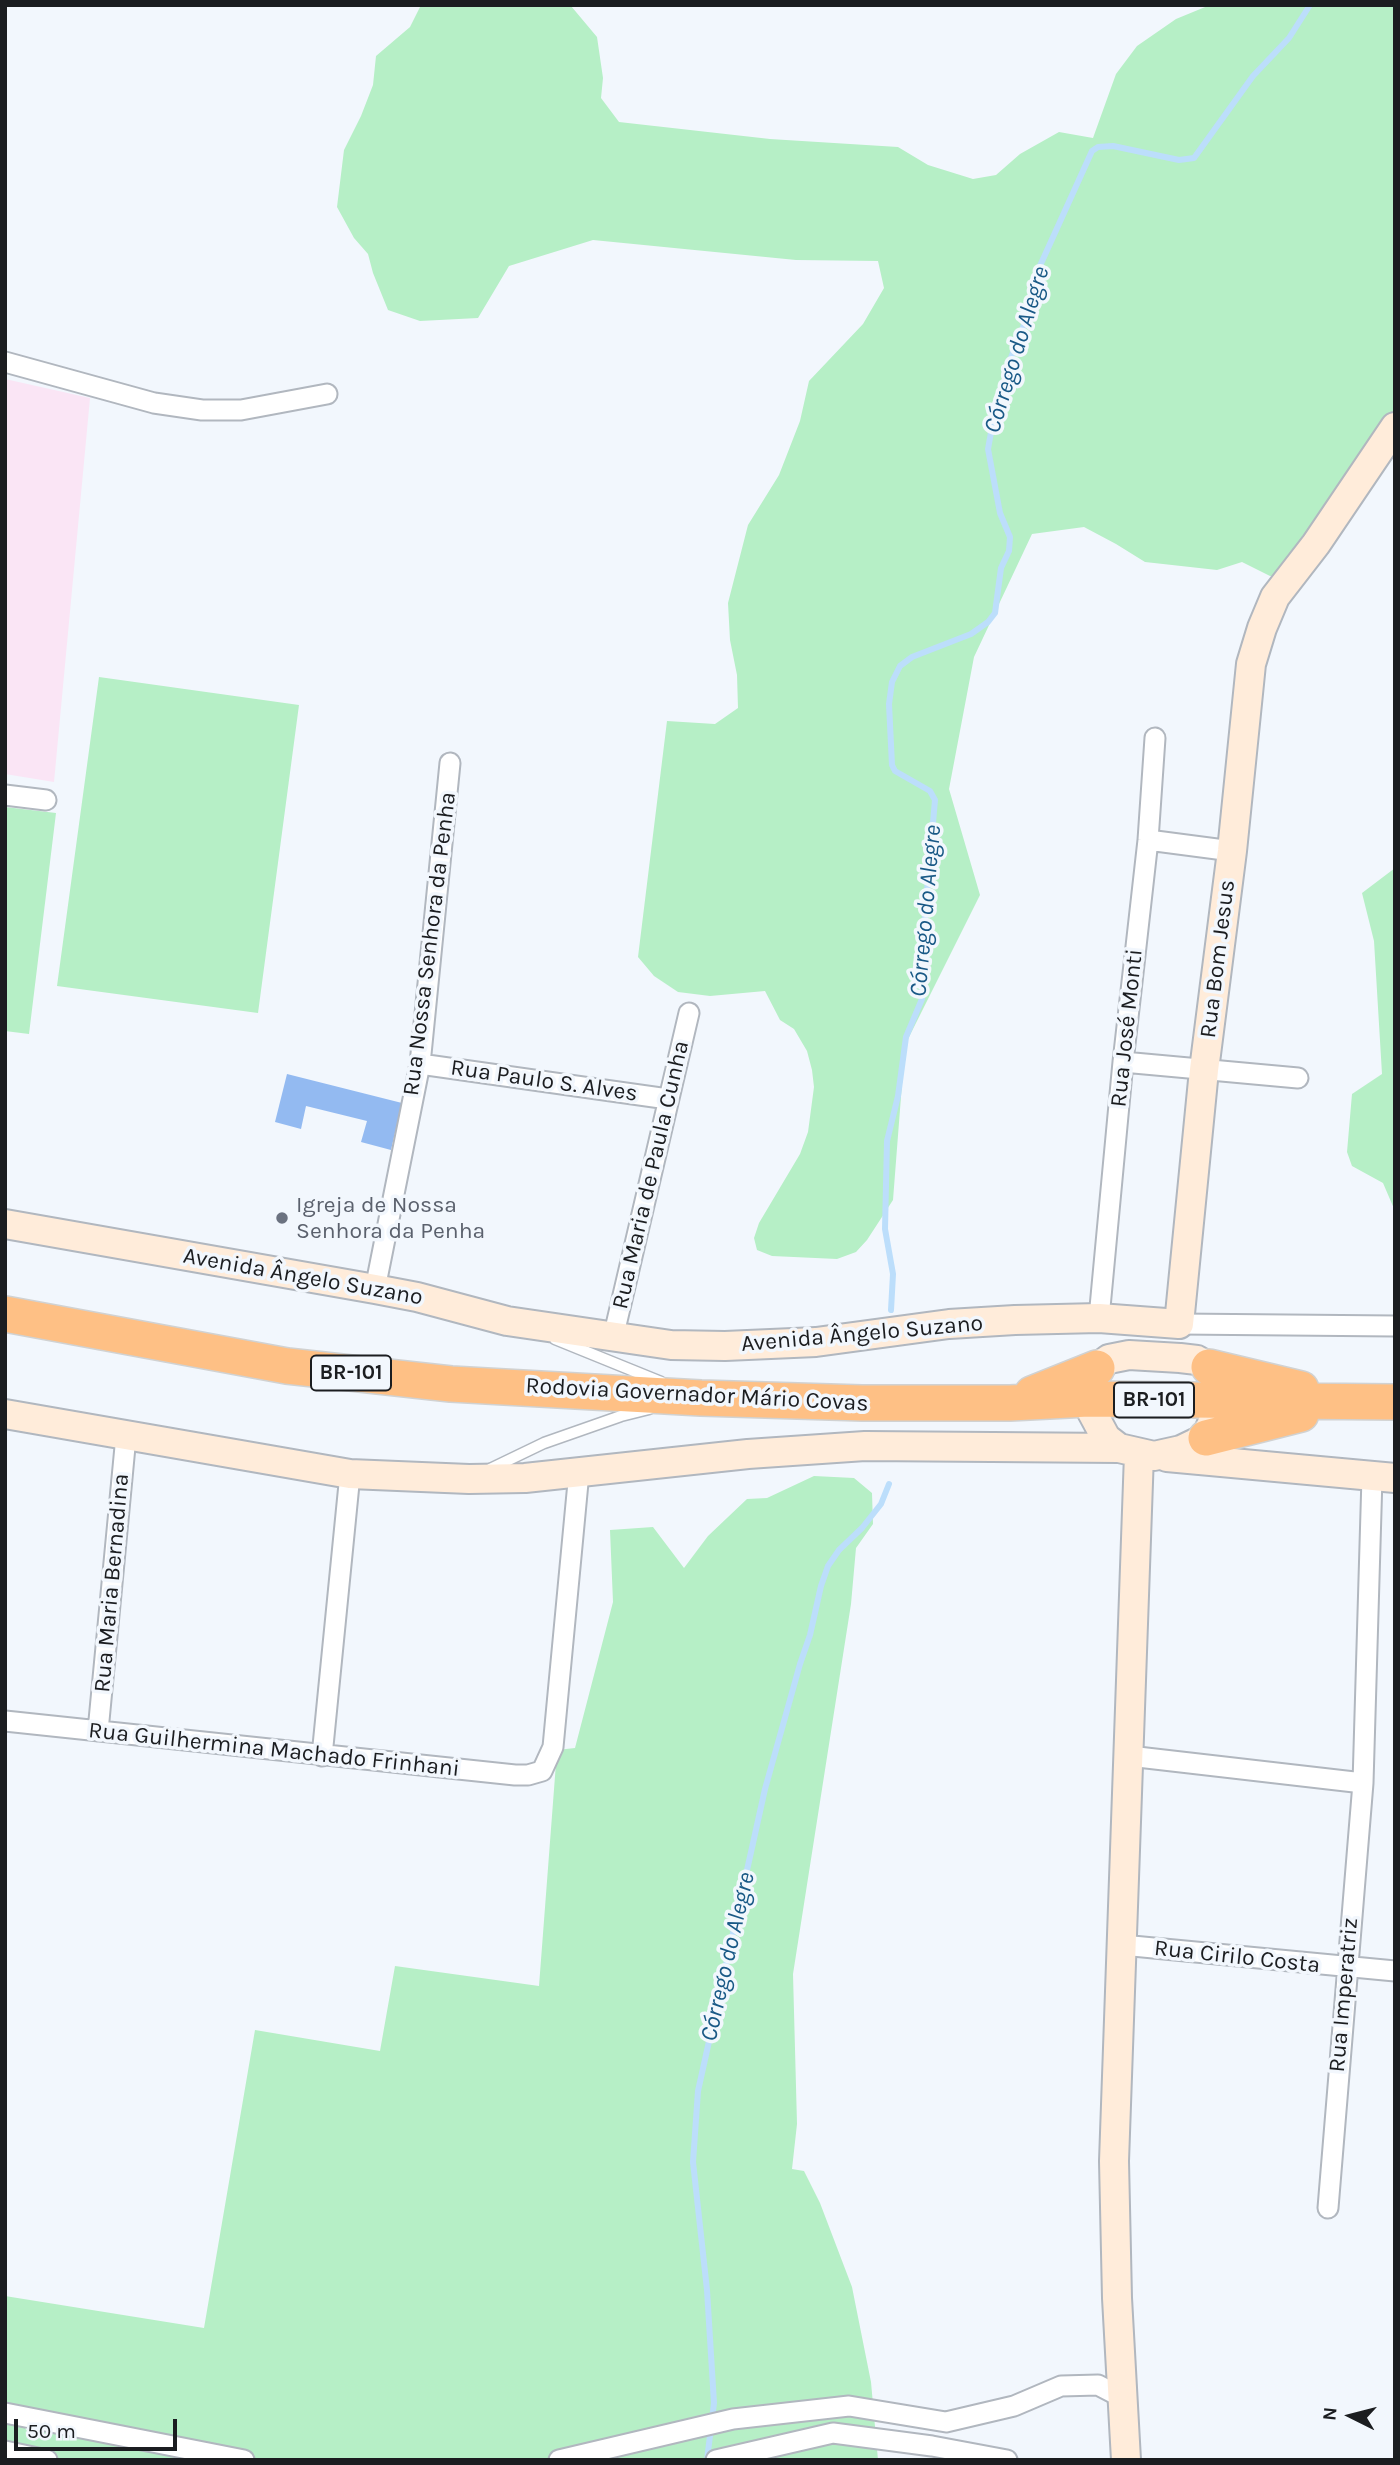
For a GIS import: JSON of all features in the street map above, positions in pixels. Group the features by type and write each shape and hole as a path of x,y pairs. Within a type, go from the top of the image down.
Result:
{"highway":[{"name":"Rodovia Governador Mário Covas","path":"5,1314 287,1366 451,1384 701,1398 862,1403 1010,1403 1116,1425 1221,1401 1395,1402"},
{"path":"1203,1363 1348,1402"},
{"path":"1206,1438 1348,1402"}],"main road":[{"name":"Rua Bom Jesus","path":"1179,1324 1251,664 1275,597 1316,544 1395,427"},
{"name":"Avenida Ângelo Suzano","path":"5,1224 417,1297 507,1321 671,1345 725,1346 816,1342 949,1324 1099,1318 1179,1324"},
{"path":"1116,1425 1181,1450 1206,1438 1221,1401 1219,1382 1203,1363 1179,1324 1149,1356"},
{"path":"1120,2454 1123,2398 1114,2161 1129,1756 1116,1425 1110,1359 1129,1355 1203,1363"},
{"path":"5,1414 351,1474 469,1479 525,1478 748,1454 1116,1425 1383,1477"}],"street":[{"path":"5,362 154,403 202,410 242,410 327,394"},
{"name":"Rua José Monti","path":"1099,1318 1123,1062 1148,841 1155,738"},
{"name":"Rua Nossa Senhora da Penha","path":"374,1289 420,1064 450,763"},
{"path":"5,794 46,800"},
{"path":"1148,841 1232,851"},
{"name":"Rua Maria de Paula Cunha","path":"613,1338 689,1013"},
{"path":"1123,1062 1298,1078"},
{"name":"Rua Paulo S. Alves","path":"420,1064 668,1099"},
{"name":"Avenida Ângelo Suzano","path":"1179,1324 1395,1326"},
{"name":"Rua Maria Bernadina","path":"98,1731 126,1436"},
{"name":"Rua Guilhermina Machado Frinhani","path":"5,1721 515,1775 541,1771 553,1748 579,1472"},
{"path":"321,1756 351,1474"},
{"name":"Rua Imperatriz","path":"1328,2208 1363,1783 1383,1477"},
{"path":"1129,1756 1363,1783"},
{"name":"Rua Cirilo Costa","path":"1122,1945 1395,1971"},
{"path":"559,2460 733,2418 849,2406 946,2422 1014,2406 1061,2386 1098,2385 1123,2398"},
{"path":"5,2413 244,2460"},
{"path":"716,2460 833,2433 932,2446 1007,2460"},
{"path":"5,2451 47,2460"}],"lane":[{"path":"507,1321 701,1398"},
{"path":"469,1479 544,1443 621,1416 701,1398"}],"shaded area":[{"path":"5,379 90,398 54,782 5,774"}],"green space":[{"path":"421,5 571,6 597,37 603,78 601,98 619,122 770,139 898,147 928,165 973,179 996,175 1020,154 1059,132 1093,138 1116,74 1137,46 1176,19 1210,5 1395,5 1395,415 1298,577 1270,576 1242,562 1217,570 1145,562 1084,527 1032,534 974,657 949,789 980,895 905,1045 893,1200 856,1252 837,1259 772,1256 757,1250 754,1238 759,1223 800,1154 808,1132 814,1087 812,1070 807,1051 794,1029 780,1020 765,991 710,996 678,992 654,976 638,957 667,721 715,724 738,708 737,675 730,640 728,603 748,525 779,475 800,421 809,381 863,324 884,288 878,261 796,260 593,240 509,266 478,318 420,321 388,310 368,254 354,238 337,207 344,150 373,85 376,56 410,27"},
{"path":"99,677 299,705 258,1013 57,986"},
{"path":"5,807 56,813 29,1034 5,1031"},
{"path":"1395,868 1395,1211 1383,1183 1352,1166 1347,1152 1352,1094 1382,1074 1374,941 1362,893"},
{"path":"814,1476 854,1478 872,1493 873,1524 856,1548 851,1604 793,1974 797,2124 792,2169 804,2171 820,2203 852,2287 871,2382 878,2460 5,2460 5,2296 204,2328 255,2030 380,2051 395,1966 539,1986 557,1750 575,1748 613,1602 610,1530 653,1527 684,1568 708,1536 747,1499 767,1498"}],"building":[{"path":"287,1074 402,1103 391,1150 361,1142 367,1121 306,1106 301,1129 275,1122"}],"waterway":[{"name":"Córrego do Alegre","path":"891,1310 893,1274 885,1229 887,1141 898,1096 906,1037 922,999 925,914 935,800 930,791 895,771 892,765 889,704 892,682 900,666 912,657 971,634 988,622 995,613 1001,568 1009,551 1010,537 1000,513 988,449 992,427 1010,360 1027,317 1039,268 1092,151 1098,147 1113,146 1179,160 1194,158 1253,76 1289,38 1310,5"},
{"name":"Córrego do Alegre","path":"707,2460 714,2403 707,2290 693,2162 698,2091 765,1789 810,1635 821,1586 828,1566 881,1504 889,1484"}],"place":[{"name":"Igreja de Nossa Senhora da Penha","path":"282,1218"}]}
